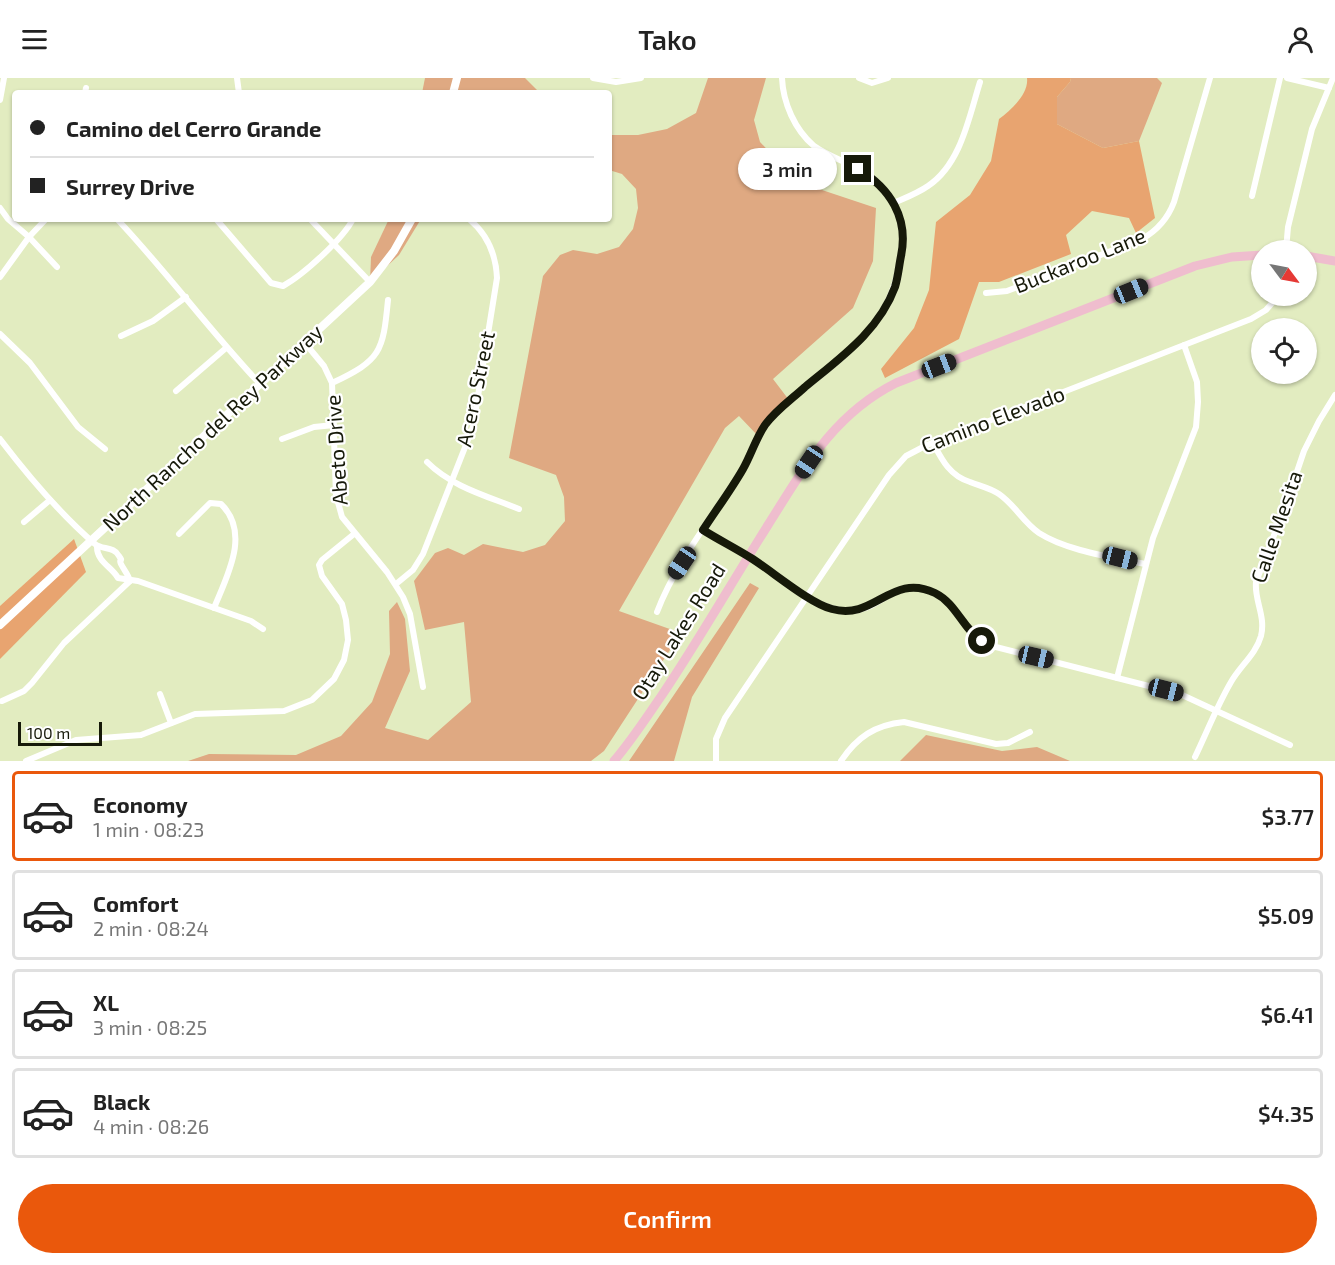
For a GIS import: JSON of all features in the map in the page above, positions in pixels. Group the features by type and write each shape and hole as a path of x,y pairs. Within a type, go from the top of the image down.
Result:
{"main road":[{"name":"Otay Lakes Road","path":"614,761 632,739 675,675 748,556 828,436 850,413 886,388 1196,266 1232,257 1251,256"},
{"path":"1317,258 1335,261"}],"street":[{"path":"0,100 4,78"},
{"path":"593,78 616,81 641,78"},
{"path":"657,612 674,574 743,470 766,424 789,401 868,333 886,308 896,285 904,244 902,223 894,203 874,179 814,146 804,135 788,107 782,78"},
{"path":"859,78 872,83 888,78"},
{"name":"Buckaroo Lane","path":"986,293 1006,291 1142,239 1159,227 1174,202 1210,78"},
{"path":"1252,196 1280,78"},
{"path":"1287,78 1329,88"},
{"path":"1287,240 1312,129 1333,78"},
{"path":"894,203 928,187 948,166 957,153 980,82"},
{"path":"0,208 8,219 29,237 57,267"},
{"path":"0,277 29,237 43,222"},
{"path":"120,222 186,297 226,348 260,384"},
{"path":"219,222 274,285 283,286 333,244 351,222"},
{"path":"313,222 370,282"},
{"name":"North Rancho del Rey Parkway","path":"2,619 94,544 370,282 394,251 410,222"},
{"name":"Acero Street","path":"396,584 413,570 423,554 473,427 496,286 493,254 474,222"},
{"path":"121,336 153,321 186,297"},
{"path":"332,383 360,370 377,354 384,336 388,300"},
{"name":"Camino Elevado","path":"716,761 717,739 725,718 896,466 911,453 1257,317 1271,306"},
{"path":"0,334 30,363 78,427 105,449"},
{"name":"Abeto Drive","path":"305,343 324,366 332,383 338,507 354,534 396,584 410,614 423,687"},
{"path":"1117,678 1145,564 1196,427 1197,382 1184,345"},
{"path":"176,391 226,348"},
{"name":"Calle Mesita","path":"1195,757 1232,681 1254,651 1259,640 1262,618 1255,591 1256,582 1287,504 1304,451 1318,421 1335,395"},
{"path":"282,439 314,427 333,425"},
{"path":"0,440 50,500 94,544 100,559 114,570 118,578 138,581 251,621 263,629"},
{"path":"933,443 944,465 954,474 1000,495 1015,507 1029,526 1048,538 1065,545 1145,564"},
{"path":"427,462 439,474 452,482 519,509"},
{"path":"24,522 50,500"},
{"path":"179,534 212,502 223,505 229,515 236,533 236,546 214,608"},
{"path":"703,530 831,609 860,610 891,592 905,588 924,589 946,600 966,628 988,645 1180,694 1290,745"},
{"path":"26,761 76,740 141,735 202,713 290,709 312,700 328,686 344,660 348,640 342,604 322,576 319,565 354,534"},
{"path":"94,544 116,552 129,581"},
{"path":"114,570 121,564"},
{"path":"2,702 24,691 64,643 129,581"},
{"path":"160,694 171,723"},
{"path":"841,761 858,739 878,727 893,723 904,722 996,744 1008,743 1030,732"}],"shaded area":[{"path":"425,78 525,78 537,90 423,90"},
{"path":"708,78 766,78 754,120 760,142 798,182 876,208 873,261 853,308 773,379 789,400 759,437 739,416 725,428 619,611 681,633 604,751 591,761 188,761 209,754 296,755 341,736 372,702 390,654 389,611 397,602 405,619 410,671 385,728 428,740 471,702 464,622 425,630 414,581 435,553 448,548 464,555 483,544 523,552 545,545 565,521 564,497 556,475 509,458 543,276 560,255 573,250 597,254 619,247 633,229 638,208 636,189 622,174 612,171 612,135 638,135 667,129 696,113"},
{"path":"1027,78 1071,78 1057,97 1057,124 1103,148 1139,141 1155,218 1136,233 1129,218 1092,211 1066,235 1071,254 999,282 979,282 959,339 885,378 881,369 914,328 929,290 936,222 970,195 991,161 999,119 1022,96"},
{"path":"1071,78 1157,78 1162,83 1139,141 1103,148 1057,124 1057,97"},
{"path":"388,222 419,222 399,255 370,282 371,257"},
{"path":"74,539 86,572 0,659 0,606"},
{"path":"750,583 759,588 692,697 674,761 629,761"},
{"path":"926,735 1002,751 1037,747 1070,761 900,761"}],"route":[{"path":"858,169 874,179 890,196 902,223 904,244 896,285 886,308 868,333 789,401 766,424 743,470 703,530 831,609 860,610 891,592 905,588 930,591 941,596 951,605 966,628 982,641"}]}
